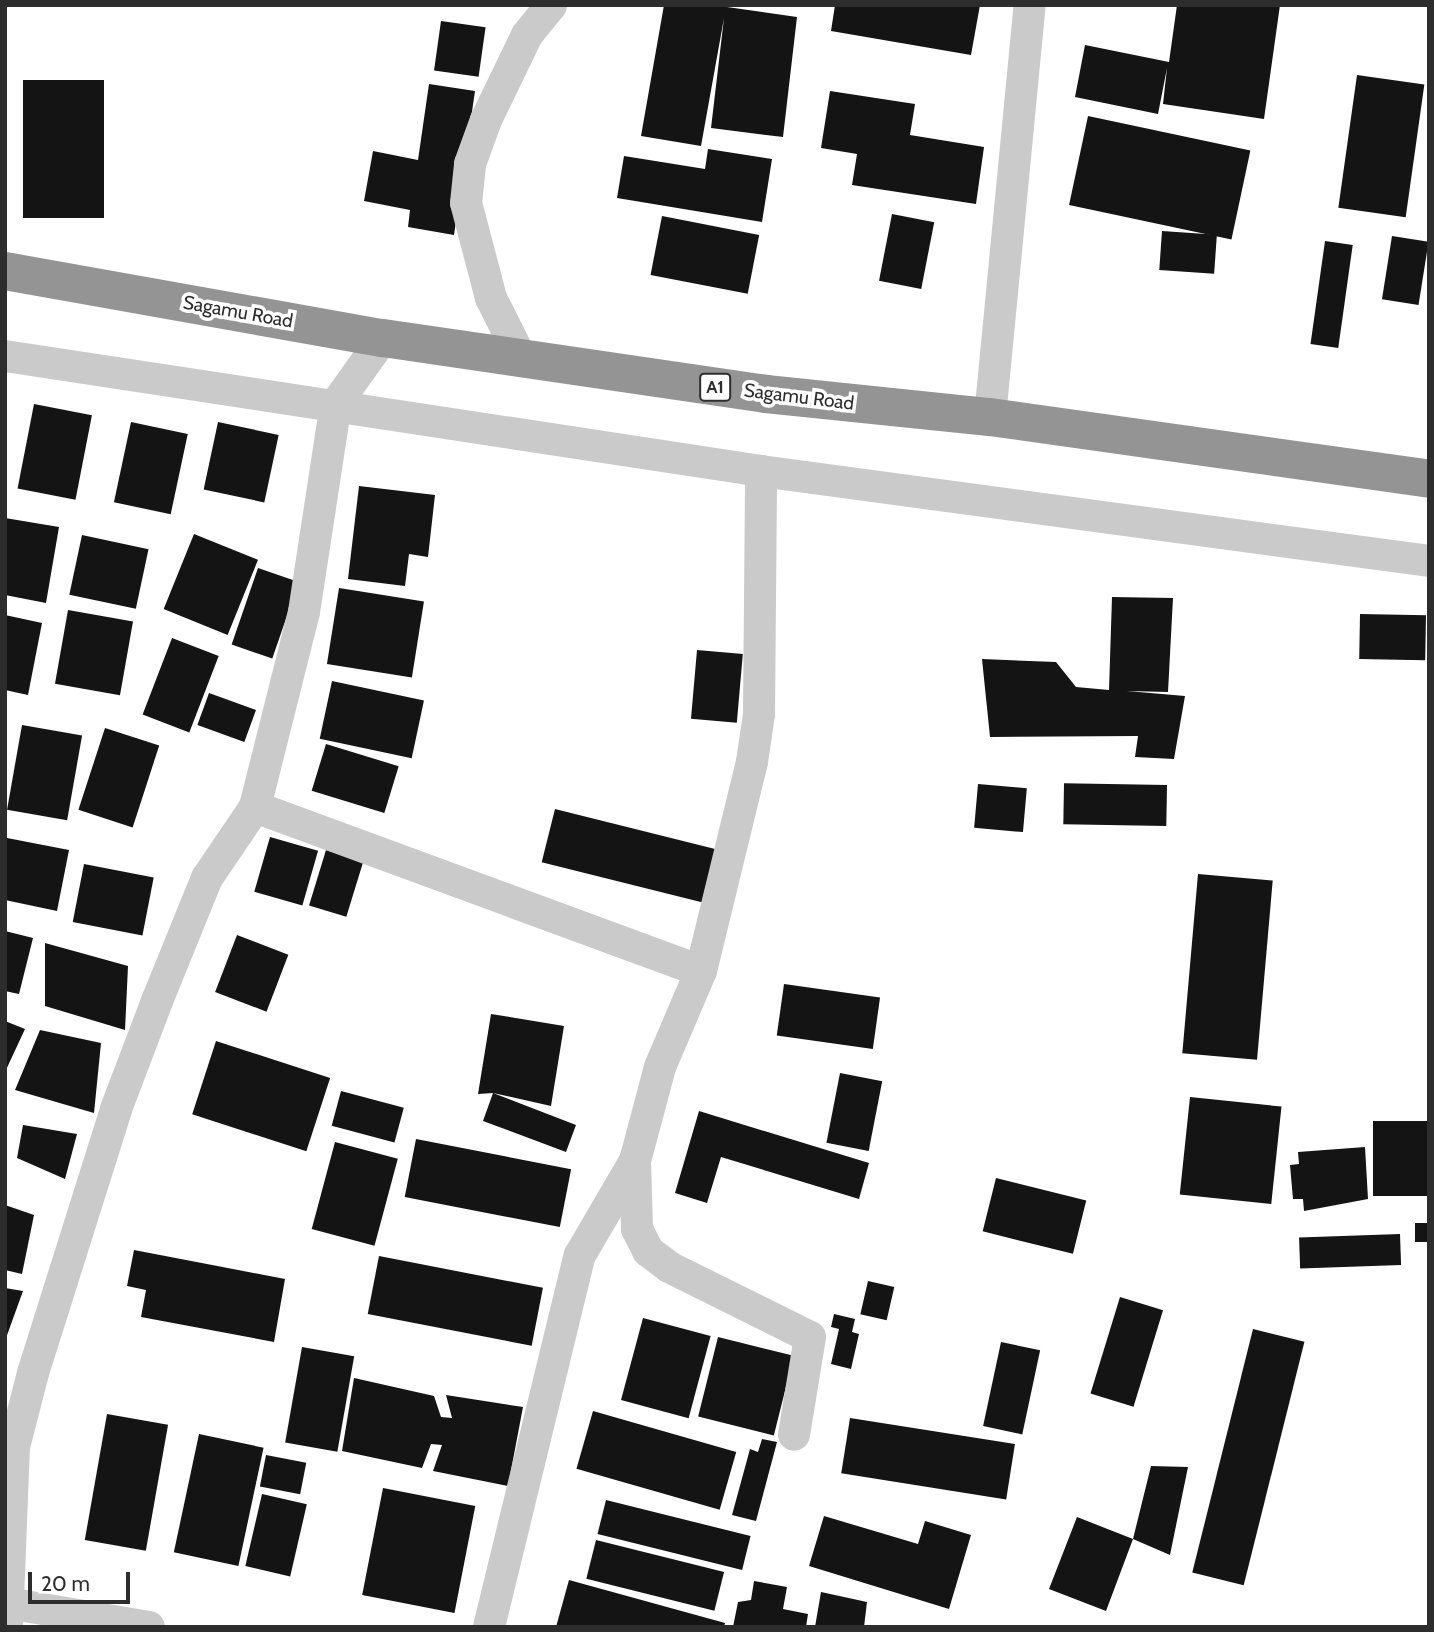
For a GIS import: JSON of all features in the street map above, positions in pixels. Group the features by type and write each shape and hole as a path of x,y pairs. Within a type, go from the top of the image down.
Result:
{"highway":[{"name":"Sagamu Road","path":"5,271 383,338 766,394 990,417 1429,479"}],"street":[{"path":"521,358 491,298 466,203 470,164 486,120 527,35 551,5"},
{"path":"990,417 1030,5"},
{"path":"149,1627 7,1615 14,1447 87,1196 207,878 255,807 304,612 336,404 383,338"},
{"path":"5,356 336,404 761,471 1429,561"},
{"path":"489,1627 580,1255 635,1161 660,1067 701,971 759,714 761,471"},
{"path":"255,807 701,971"},
{"path":"635,1161 637,1229 648,1251 669,1267 810,1337 794,1435"}],"building":[{"path":"664,5 713,5 797,17 783,137 711,128 724,18 701,146 641,136"},
{"path":"835,5 980,5 971,55 831,31"},
{"path":"1177,5 1280,5 1264,119 1163,104 1167,68 1158,114 1075,97 1085,45 1169,62"},
{"path":"441,21 486,27 479,77 434,71"},
{"path":"1357,75 1424,84 1406,217 1338,208"},
{"path":"23,80 104,80 104,218 23,218"},
{"path":"429,84 475,91 454,235 408,227 410,210 364,201 373,151 418,160"},
{"path":"830,91 915,104 910,135 984,147 976,204 852,185 857,154 821,148"},
{"path":"1088,116 1250,151 1231,240 1069,205"},
{"path":"708,149 772,159 762,222 617,198 624,156 705,169"},
{"path":"892,214 934,222 921,289 879,281"},
{"path":"662,216 759,235 748,294 651,275"},
{"path":"1162,231 1217,235 1214,274 1159,270"},
{"path":"1392,236 1429,242 1419,305 1382,299"},
{"path":"1325,241 1353,245 1338,348 1311,344"},
{"path":"34,404 92,415 76,500 18,488"},
{"path":"131,422 188,434 171,514 114,502"},
{"path":"218,422 279,435 264,502 204,489"},
{"path":"359,486 435,495 428,557 409,554 405,586 348,579"},
{"path":"5,518 59,527 46,603 5,595"},
{"path":"194,534 258,560 228,635 164,609"},
{"path":"82,535 149,549 136,609 69,595"},
{"path":"258,568 299,582 272,659 232,645"},
{"path":"339,588 424,601 412,678 327,664"},
{"path":"1112,597 1173,598 1168,692 1127,691 1185,696 1174,759 1135,757 1138,736 990,737 982,659 1056,662 1076,687 1109,690"},
{"path":"68,610 133,621 120,695 55,684"},
{"path":"1360,614 1426,615 1425,660 1359,659"},
{"path":"5,615 42,623 28,695 5,690"},
{"path":"172,638 219,656 189,732 143,715"},
{"path":"697,650 743,654 737,723 691,719"},
{"path":"332,681 424,701 412,758 320,739"},
{"path":"209,693 256,710 244,742 197,725"},
{"path":"22,725 82,736 67,820 7,810"},
{"path":"105,728 159,746 133,827 78,810"},
{"path":"326,744 399,766 384,813 312,791"},
{"path":"1064,783 1167,785 1166,826 1063,824"},
{"path":"978,784 1027,788 1023,832 974,828"},
{"path":"555,809 715,849 702,902 542,862"},
{"path":"270,837 318,851 302,906 254,892"},
{"path":"7,838 69,850 57,911 5,900"},
{"path":"326,850 363,861 346,917 309,905"},
{"path":"84,864 154,878 142,935 73,922"},
{"path":"1198,874 1273,881 1257,1060 1182,1053"},
{"path":"5,931 33,938 19,994 5,991"},
{"path":"237,935 288,955 266,1012 215,992"},
{"path":"45,943 128,966 125,1030 45,1006"},
{"path":"784,984 880,997 873,1049 777,1035"},
{"path":"491,1014 564,1026 551,1106 493,1093 478,1094"},
{"path":"5,1021 25,1029 5,1072"},
{"path":"40,1030 101,1043 94,1113 15,1090"},
{"path":"216,1041 330,1078 306,1151 192,1114"},
{"path":"840,1073 882,1081 869,1151 826,1143"},
{"path":"341,1091 404,1108 394,1143 332,1126"},
{"path":"493,1093 576,1125 566,1152 483,1121"},
{"path":"1190,1097 1281,1107 1271,1204 1180,1194"},
{"path":"699,1111 869,1163 859,1199 721,1157 707,1203 675,1193"},
{"path":"1373,1121 1429,1121 1429,1196 1373,1196"},
{"path":"23,1125 77,1134 65,1179 17,1158"},
{"path":"416,1139 571,1169 560,1227 405,1197"},
{"path":"335,1142 398,1159 374,1246 312,1229"},
{"path":"1365,1147 1368,1199 1304,1211 1303,1199 1293,1199 1290,1165 1299,1164 1298,1152"},
{"path":"996,1178 1086,1200 1073,1254 983,1231"},
{"path":"5,1205 34,1215 22,1274 5,1270"},
{"path":"1415,1223 1429,1223 1429,1242 1415,1242"},
{"path":"1400,1234 1401,1265 1300,1269 1299,1238"},
{"path":"134,1250 285,1279 274,1342 141,1317 146,1290 127,1286"},
{"path":"379,1256 543,1288 532,1346 368,1314"},
{"path":"868,1281 894,1287 887,1320 860,1314"},
{"path":"5,1288 23,1291 6,1338 5,1338"},
{"path":"1120,1297 1163,1310 1134,1407 1090,1394"},
{"path":"834,1314 855,1319 852,1332 859,1334 851,1369 831,1364 839,1329 831,1327"},
{"path":"643,1318 711,1336 689,1418 621,1400"},
{"path":"1253,1329 1304,1342 1244,1585 1192,1573"},
{"path":"718,1337 794,1356 774,1435 698,1417"},
{"path":"1001,1342 1040,1350 1022,1434 983,1426"},
{"path":"302,1347 354,1356 337,1452 285,1443"},
{"path":"354,1378 434,1396 441,1417 452,1418 446,1395 523,1407 508,1486 433,1471 442,1445 431,1444 422,1468 342,1451"},
{"path":"593,1411 736,1452 720,1510 576,1469"},
{"path":"107,1414 168,1425 146,1551 85,1540"},
{"path":"850,1418 1015,1444 1006,1499 841,1473"},
{"path":"199,1434 264,1448 238,1566 174,1552"},
{"path":"762,1439 777,1442 756,1521 732,1515 750,1449 758,1452"},
{"path":"266,1455 306,1463 300,1494 260,1486"},
{"path":"1151,1466 1188,1467 1170,1555 1133,1539"},
{"path":"383,1488 475,1506 454,1613 362,1595"},
{"path":"262,1494 307,1504 290,1576 245,1566"},
{"path":"606,1500 751,1536 742,1570 598,1534"},
{"path":"824,1516 918,1544 925,1521 971,1535 949,1609 809,1566"},
{"path":"1077,1517 1133,1539 1106,1611 1049,1589"},
{"path":"596,1540 724,1572 714,1611 586,1579"},
{"path":"569,1580 725,1623 724,1627 556,1627"},
{"path":"754,1581 787,1587 783,1609 808,1614 806,1627 733,1627 738,1602 751,1600"},
{"path":"821,1592 867,1602 864,1627 815,1627"}]}
